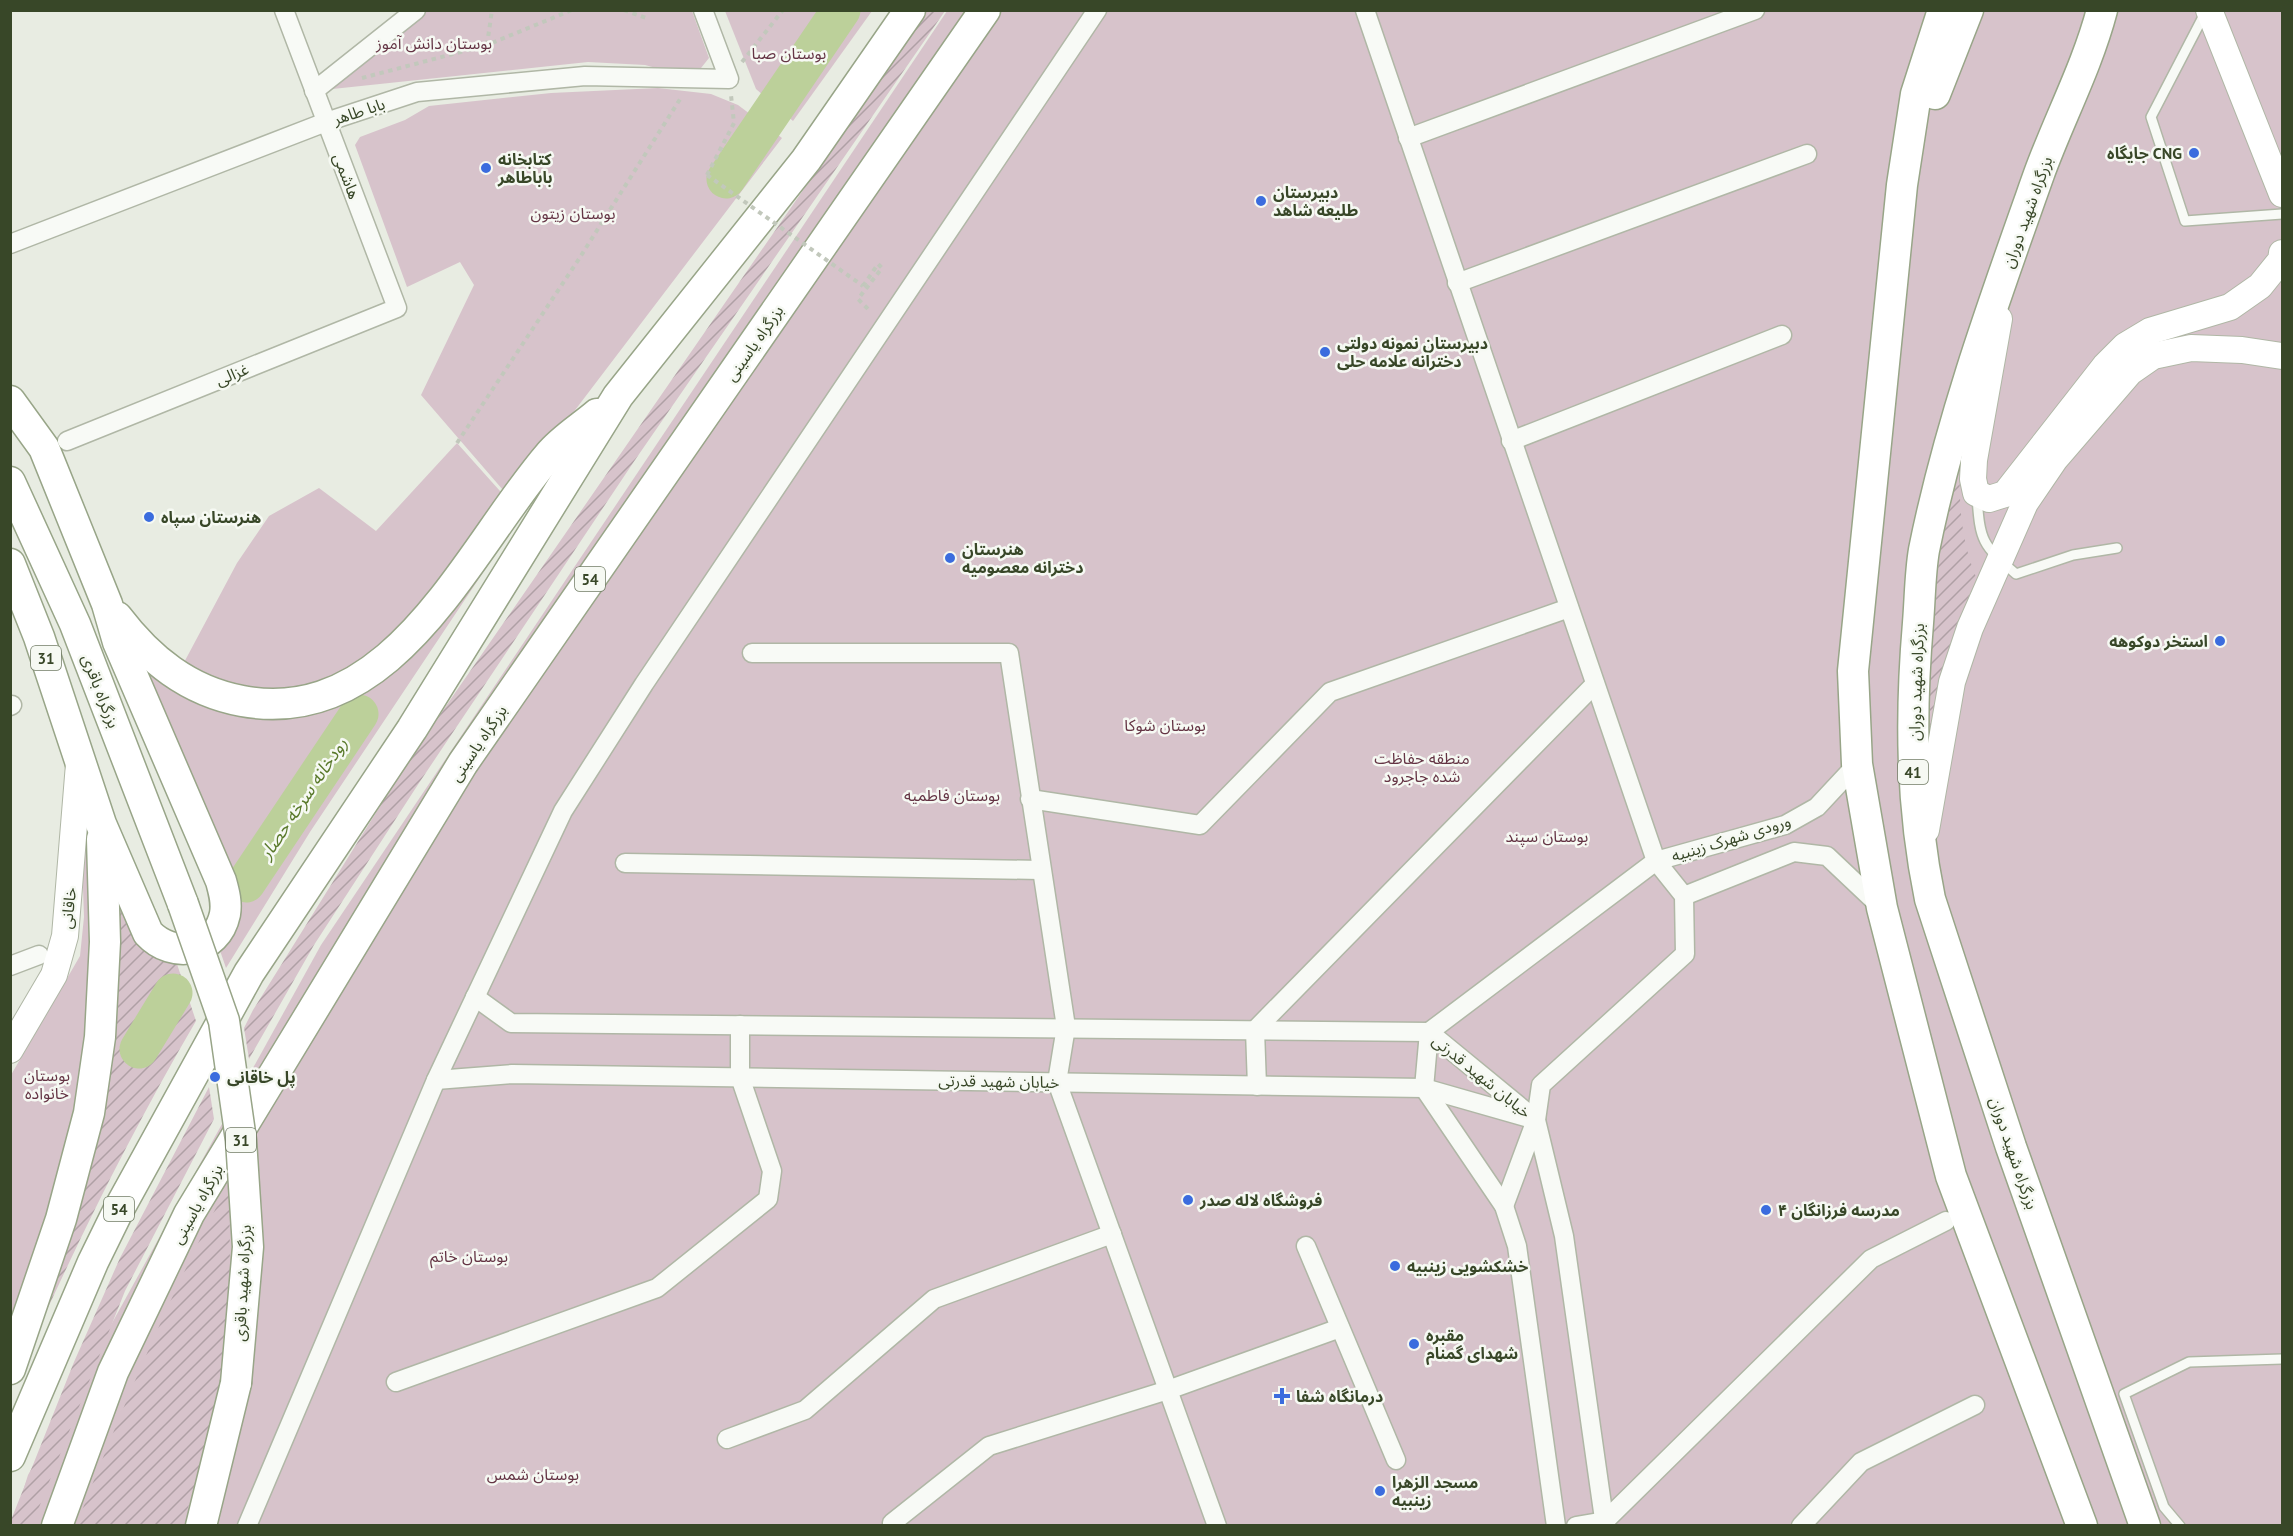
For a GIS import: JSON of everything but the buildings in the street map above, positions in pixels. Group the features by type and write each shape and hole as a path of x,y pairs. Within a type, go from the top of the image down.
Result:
{"highway":[{"name":"54","path":"10,1456 107,1234 249,973 412,729 618,396 806,160 910,10"},
{"name":"بزرگراه یاسینی","path":"57,1526 113,1372 189,1214 463,763 985,10"},
{"path":"1944,10 1927,54 1916,94 1902,184 1853,671 1857,764 1882,908 1951,1176 2082,1526"},
{"path":"1902,184 1968,10"},
{"path":"2040,172 2080,10"},
{"name":"بزرگراه شهید دوران","path":"2102,10 2094,39 2040,172 1975,357 1945,459 1924,553 1913,683 1913,787 1930,899 2011,1147 2145,1526"},
{"path":"107,604 131,636 149,653 177,676 196,687 226,698 252,703 306,700 332,694 375,668 417,629 550,454 618,396"},
{"path":"10,401 44,448 107,604 118,642 221,881 226,898 223,921 205,944 187,949 171,948 159,944 148,933 102,824"},
{"name":"بزرگراه باقری","path":"10,482 75,624 183,904"},
{"name":"31","path":"10,564 79,752 102,824"},
{"path":"10,1369 61,1219 89,1113 100,1037 105,942 102,824"},
{"name":"بزرگراه شهید باقری","path":"183,904 224,1021 241,1140 248,1247 236,1383 201,1526"}],"main road":[{"path":"2207,10 2283,194"},
{"path":"2009,262 1974,460 1973,479 1976,493 1989,499 2005,494 2105,366 2125,346 2150,331 2230,307 2260,286 2281,260 2283,253"},
{"path":"1922,857 1952,682 1970,628 2025,503 2055,459 2130,372 2153,356 2191,348 2242,350 2283,356"},
{"name":"خاقانی","path":"10,1050 54,975 65,936 79,752"}],"street":[{"name":"هاشمی","path":"284,10 397,308"},
{"path":"314,90 416,10"},
{"path":"703,10 729,79"},
{"path":"247,1526 436,1080 563,811 644,684 1096,10"},
{"path":"1365,10 1656,861 1684,896 1685,954 1540,1085 1536,1120 1504,1206"},
{"path":"1408,138 1755,10"},
{"name":"بابا طاهر","path":"10,244 326,122 417,92 585,76 729,79"},
{"path":"1457,283 1807,154"},
{"name":"غزالی","path":"67,441 397,308"},
{"path":"1511,441 1782,335"},
{"path":"1030,799 1200,825 1330,692 1569,608"},
{"path":"752,653 1009,653 1040,870 1066,1027 1057,1082 1217,1526"},
{"path":"1257,1086 1255,1030 1595,684"},
{"name":"ورودی شهرک زینبیه","path":"1656,861 1785,825 1817,807 1857,764"},
{"path":"1684,896 1794,852 1827,856 1882,908"},
{"path":"1556,1526 1517,1246 1504,1206 1424,1088 1429,1032 1656,861"},
{"path":"624,863 1040,870"},
{"path":"10,966 39,955"},
{"name":"خیابان شهید قدرتی","path":"475,997 511,1023 1429,1032 1536,1120"},
{"path":"396,1382 657,1288 768,1199 772,1172 740,1077 740,1024"},
{"name":"خیابان شهید قدرتی","path":"436,1080 512,1074 1424,1088 1536,1120"},
{"path":"1536,1120 1564,1236 1605,1523"},
{"path":"1576,1526 1605,1523 1870,1259 1946,1221"},
{"path":"727,1439 805,1410 934,1299 1112,1234"},
{"path":"1306,1246 1396,1460"},
{"path":"892,1523 989,1446 1168,1390 1340,1328"},
{"path":"1802,1526 1861,1462 1975,1405"}],"lane":[{"path":"2207,10 2151,117 2185,221 2283,214"},
{"path":"1976,493 1979,522 1987,549 2016,573 2073,555 2116,548"},
{"path":"2180,1526 2164,1507 2124,1394 2189,1362 2283,1359"}],"path":[{"path":"487,45 492,10"},
{"path":"356,80 487,45 572,10"},
{"path":"624,10 646,18"},
{"path":"783,10 729,79 734,123 707,175 863,286 878,264 882,268 858,299"},
{"path":"457,442 577,262 693,78"}],"green space":[{"name":"بوستان دانش آموز","path":"421,11 692,11 709,58 693,78 645,65 588,62 323,90"},
{"name":"بوستان صبا","path":"725,11 872,11 793,121 756,89"},
{"path":"927,11 945,11 635,460 419,783 314,945 249,1059 244,1028 253,1010 410,758"},
{"name":"منطقه حفاظت شده جاجرود","path":"947,11 2282,11 2282,1525 12,1526 28,1475 321,945"},
{"name":"بوستان زیتون","path":"658,88 711,94 738,105 782,138 509,497 421,395 474,285 460,262 407,287 355,145 360,137 405,120 429,106 551,93"},
{"path":"457,443 508,500 414,622 354,673 282,698 180,670 237,563 269,516 319,488 376,531"},
{"path":"1961,448 1961,514 1966,545 1976,577 1952,642 1930,756 1930,679 1935,601 1944,524"},
{"path":"558,460 310,832 226,968 216,939 226,928 125,640 187,693 341,697"},
{"name":"بوستان خانواده","path":"81,829 86,829 91,900 90,1032 60,1186 11,1332 11,1075 80,956 84,917"},
{"path":"110,860 176,961 196,1021 103,1193 20,1370 54,1273"},
{"path":"209,1087 214,1119 125,1291 32,1525 11,1525 11,1520 74,1362 120,1258"},
{"path":"229,1183 229,1284 225,1359 209,1438 182,1525 76,1526 148,1352"}],"waterway":[{"name":"رودخانه سرخه حصار","path":"726,179 841,10"},
{"name":"رودخانه سرخه حصار","path":"246,883 359,714"},
{"name":"رودخانه سرخه حصار","path":"139,1049 173,993"}],"place":[{"name":"جایگاه CNG","path":"2194,153"},
{"name":"کتابخانه باباطاهر","path":"486,168"},
{"name":"دبیرستان طلیعه شاهد","path":"1261,201"},
{"name":"دبیرستان نمونه دولتی دخترانه علامه حلی","path":"1325,352"},
{"name":"هنرستان سپاه","path":"149,517"},
{"name":"هنرستان دخترانه معصومیه","path":"950,558"},
{"name":"استخر دوکوهه","path":"2220,641"},
{"name":"پل خاقانی","path":"215,1077"},
{"name":"فروشگاه لاله صدر","path":"1188,1200"},
{"name":"مدرسه فرزانگان ۴","path":"1766,1210"},
{"name":"خشکشویی زینبیه","path":"1395,1266"},
{"name":"مقبره شهدای گمنام","path":"1414,1344"},
{"name":"درمانگاه شفا","path":"1282,1396"},
{"name":"مسجد الزهرا زینبیه","path":"1380,1491"}],"park label":[{"name":"بوستان شوکا","path":"1165,725"},
{"name":"بوستان فاطمیه","path":"952,795"},
{"name":"بوستان سپند","path":"1547,836"},
{"name":"بوستان خاتم","path":"469,1256"},
{"name":"بوستان شمس","path":"533,1474"}]}
